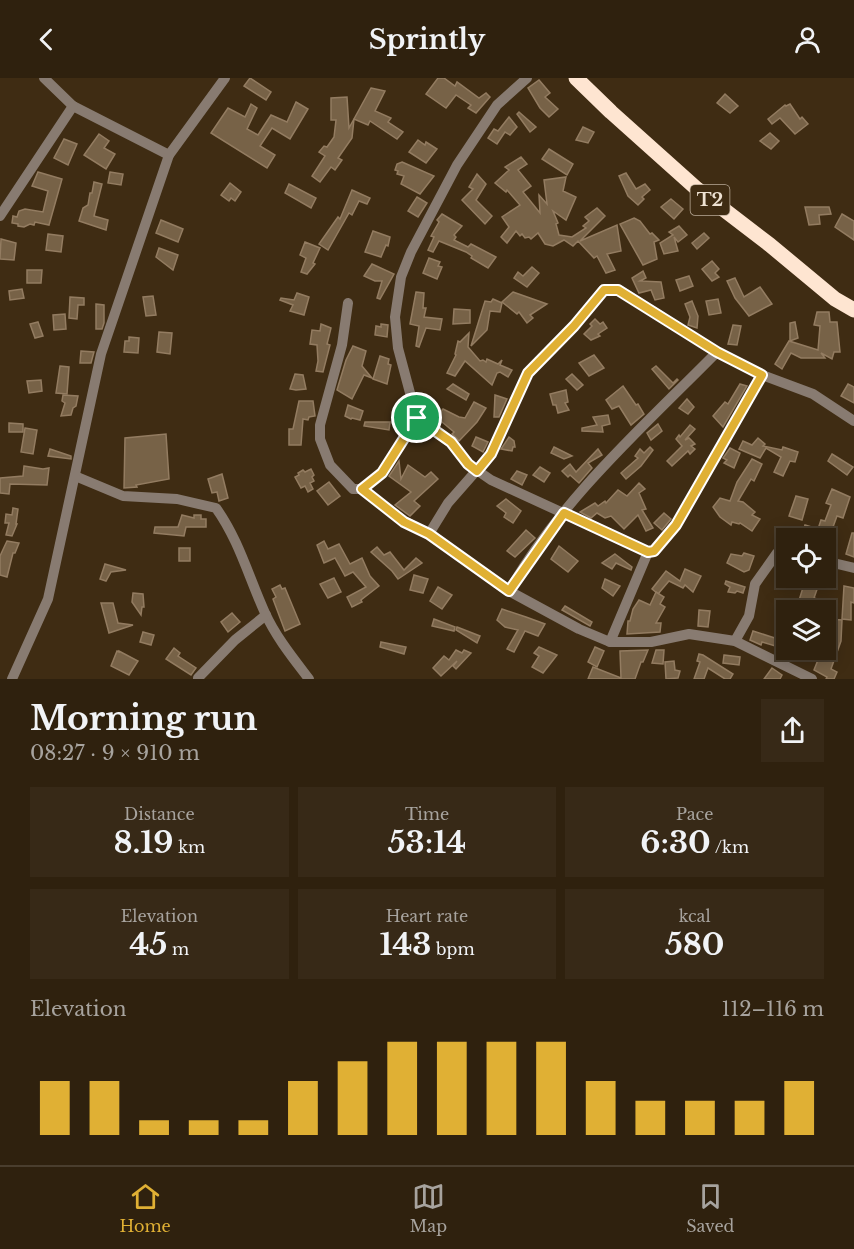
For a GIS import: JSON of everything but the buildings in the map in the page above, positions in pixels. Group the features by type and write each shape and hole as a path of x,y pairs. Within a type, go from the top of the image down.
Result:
{"highway":[{"name":"T2","path":"576,78 697,189 836,299 854,310"}],"street":[{"path":"44,78 73,106 169,155"},
{"path":"12,679 48,599 101,354 169,155 225,78"},
{"path":"527,78 497,105 457,165 411,252 401,277 395,317 399,348 417,418 451,442 468,464 491,480 648,552 654,551 676,525 762,375"},
{"path":"0,216 73,106"},
{"path":"429,534 448,503 491,454 528,373 574,326 604,290 618,290 717,352 762,375 813,394 854,421"},
{"path":"348,303 342,345 320,425 320,439 330,465 353,489 362,489 404,522 429,534 509,591 579,629 610,642 651,642 689,634 735,641 812,679"},
{"path":"509,591 564,513 620,451 717,352"},
{"path":"362,489 382,473 417,418"},
{"path":"75,476 123,496 177,499 216,508 229,526 266,615 309,679"},
{"path":"610,642 648,552"},
{"path":"735,641 750,616 755,584 776,554"},
{"path":"836,564 854,568"},
{"path":"198,678 235,640 266,615"}],"route":[{"path":"604,290 618,290 717,352 762,375 676,525 654,551 648,552 564,513 517,576 509,591 429,534 404,522 362,489 382,473 417,418 451,442 468,464 477,471 491,454 528,373 574,326 604,290"}]}
